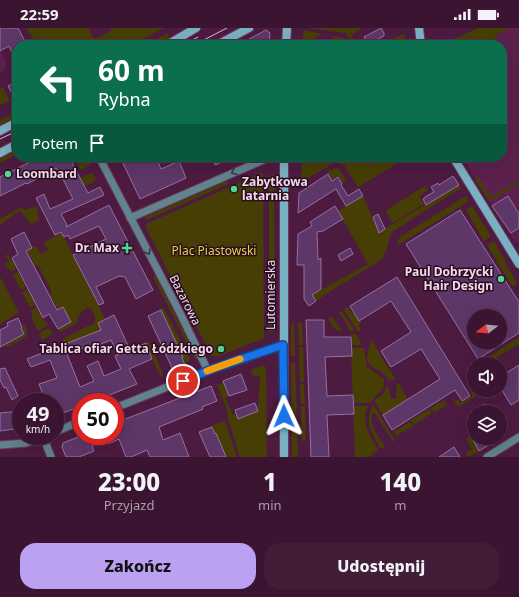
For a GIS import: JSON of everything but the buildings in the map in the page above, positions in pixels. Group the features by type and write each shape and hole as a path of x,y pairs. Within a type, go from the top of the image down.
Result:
{"main road":[{"path":"176,40 196,28"},
{"path":"226,40 249,28"},
{"path":"286,40 287,28"},
{"path":"419,28 420,40"},
{"path":"0,131 12,125"},
{"path":"0,153 12,147"},
{"name":"Lutomierska","path":"284,162 284,457"},
{"path":"456,162 519,264"}],"street":[{"name":"Bazarowa","path":"102,162 180,313 208,371"},
{"path":"130,218 259,162"},
{"path":"124,404 208,371 283,345"},
{"path":"487,457 519,437"},
{"path":"0,445 12,444"},
{"path":"47,445 51,457"}],"shaded area":[{"path":"478,28 519,28 519,244 517,241 515,242 466,162 507,162 507,40 455,40"},
{"path":"0,50 6,63 5,69 0,73"}],"green space":[{"path":"27,28 88,28 95,40 39,40 38,38 33,40"},
{"path":"111,28 164,28 141,40 98,40 97,38 112,30"},
{"path":"308,28 362,28 351,35 354,40 350,40 346,33"},
{"path":"478,28 510,28 495,35 497,40 452,40"},
{"path":"303,30 322,34 312,40 303,40"},
{"path":"168,33 169,38 166,40 154,40"},
{"path":"404,34 405,40 391,40"},
{"path":"333,36 342,37 344,40 333,40"},
{"path":"3,87 10,101 0,105 0,89"},
{"path":"12,114 12,119 0,125 0,120"},
{"path":"12,153 12,157 0,163 0,159"},
{"path":"77,162 90,162 88,166 81,170"},
{"path":"302,162 336,162 301,182"},
{"path":"336,162 400,162 358,187 344,165"},
{"path":"336,168 339,169 346,179 345,182 343,183 338,176 316,186 331,177 327,172"},
{"path":"91,173 96,178 93,182 84,186 80,178"},
{"name":"Plac Piastowski","path":"261,173 263,174 264,338 217,357 211,355 147,230 146,224"},
{"path":"274,175 275,331 269,332 269,176"},
{"path":"479,177 490,197 519,181 519,184 489,201 475,179"},
{"path":"227,181 228,184 147,220 145,217"},
{"path":"459,185 461,188 392,232 381,260 316,301 312,295 368,264 338,211 363,196 379,232"},
{"path":"425,186 428,190 419,196 424,204 392,223 386,210"},
{"path":"466,196 469,201 398,245 398,240 401,236"},
{"path":"472,206 491,236 484,241 466,210"},
{"path":"21,207 24,210 35,207 37,208 39,219 31,225 20,210 0,225 0,219"},
{"path":"62,233 109,327 61,346 63,339 94,324 94,315 89,307 82,311 78,317 77,323 61,332 58,329 70,322 63,307 58,309 50,294 52,292 38,265 35,266 27,250 36,246 41,254 48,250 44,242"},
{"path":"494,241 517,283 512,286 487,245"},
{"path":"8,254 16,267 12,272 4,264 9,261 6,255"},
{"path":"17,272 19,273 25,286 25,288 21,290 13,274"},
{"path":"155,275 197,358 195,359 153,277"},
{"path":"1,278 19,313 0,324 0,279"},
{"path":"26,290 34,303 34,306 30,308 22,292"},
{"path":"163,307 190,359 185,365 182,358 183,357 160,309"},
{"path":"348,307 352,313 354,312 361,323 358,325 361,330 358,332 344,309"},
{"path":"35,308 44,322 46,321 48,325 38,331 33,321 31,310"},
{"path":"342,311 354,331 349,331 347,324 339,313"},
{"path":"332,317 342,331 335,329 332,326 328,319"},
{"path":"294,319 295,356 291,356 291,327"},
{"path":"298,323 302,323 303,345 299,345"},
{"path":"25,325 27,331 26,337 7,347 7,343 24,335 21,328"},
{"path":"49,328 53,334 42,340 39,333"},
{"path":"351,334 356,334 362,345 351,345"},
{"path":"519,337 519,344 498,357 489,357 501,349 507,349 507,345"},
{"path":"371,340 396,380 388,380 383,373 370,365 368,362 367,357"},
{"path":"149,341 163,375 160,376 146,343"},
{"path":"299,347 303,347 304,382 300,382"},
{"path":"351,348 364,348 367,367 384,379 384,387 370,403 353,403"},
{"path":"295,362 298,457 292,457 291,363"},
{"path":"261,366 266,367 267,457 240,457 228,420 227,410 216,383 218,385 222,384 223,381 229,396 225,398 233,415 236,413 238,419 258,411 260,377 253,376 251,370"},
{"path":"304,384 305,404 301,404 300,385"},
{"path":"397,384 399,384 408,399 383,415 374,401 384,393 388,385 391,399 396,399"},
{"path":"471,397 475,397 460,406 454,402 458,399 460,403"},
{"path":"444,400 447,405 434,413 431,408"},
{"path":"373,404 394,439 394,443 374,412 372,416 373,425 385,447 380,448 370,427 369,417"},
{"path":"301,406 305,406 306,441 302,441"},
{"path":"353,406 368,406 365,418 367,429 378,450 370,457 355,457"},
{"path":"430,409 432,413 414,425 411,420"},
{"path":"224,421 237,457 226,457 212,427 199,432"},
{"path":"410,422 413,426 396,436 394,432"},
{"path":"470,445 476,445 479,450 490,445 468,457 466,453 472,449"}],"tram line":[{"path":"204,40 227,28"},
{"path":"192,40 198,37"},
{"path":"0,139 12,133"}],"slow traffic":[{"path":"207,371 240,359"}],"place":[{"name":"Loombard","path":"8,174"},
{"name":"Zabytkowa latarnia","path":"234,189"},
{"name":"Dr. Max","path":"127,248"},
{"name":"Paul Dobrzycki Hair Design","path":"501,279"},
{"name":"Tablica ofiar Getta Łódzkiego","path":"221,349"}],"route":[{"path":"183,381 212,369 283,345 284,416"}]}
